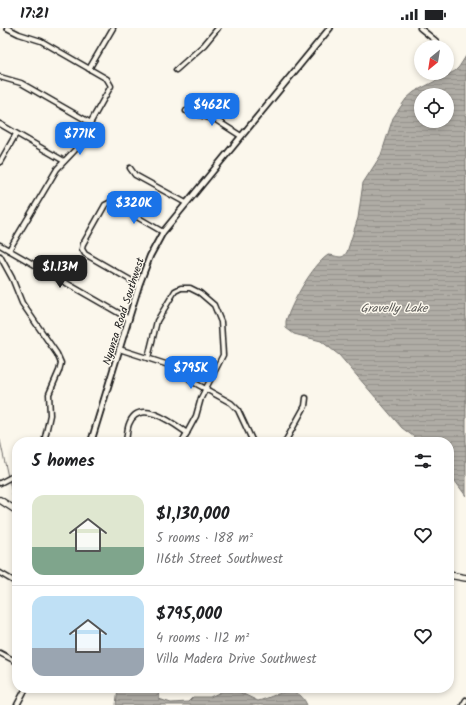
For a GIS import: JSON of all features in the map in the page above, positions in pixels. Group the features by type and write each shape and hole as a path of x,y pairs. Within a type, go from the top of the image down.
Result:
{"main road":[{"path":"0,500 12,507"},
{"path":"454,576 466,578"}],"street":[{"path":"7,28 19,34 41,41 107,79 111,86 75,150 58,169 9,250"},
{"path":"89,69 113,28"},
{"path":"176,70 204,45 218,28"},
{"name":"Nyanza Road Southwest","path":"93,437 139,285 150,256 163,232 330,28"},
{"path":"420,28 435,40"},
{"path":"0,77 17,81 91,123"},
{"path":"186,111 216,120 241,136"},
{"path":"0,124 64,161"},
{"path":"0,162 16,134"},
{"path":"130,168 135,175 186,204"},
{"path":"139,285 82,251 83,244 108,203 113,203 163,232"},
{"path":"0,245 129,318"},
{"path":"0,256 12,278 22,303 57,354 61,363 49,394 50,415 45,437"},
{"path":"148,358 159,318 170,297 177,290 182,288 195,291 209,300 216,307 221,322 223,355 206,388 196,416 185,437"},
{"path":"119,349 178,368 193,382 206,388 234,406 250,437"},
{"path":"289,437 305,406 306,398"},
{"path":"127,437 130,422 134,416 145,411 156,414 187,433"},
{"path":"0,483 12,476"},
{"path":"0,573 12,580"},
{"path":"0,653 12,659"},
{"path":"17,705 23,693"},
{"path":"463,705 466,700"}],"water":[{"name":"Gravelly Lake","path":"466,56 466,496 454,480 454,437 414,437 402,428 339,355 321,341 294,334 286,328 286,321 293,304 303,285 316,267 328,255 341,257 347,252 358,218 363,183 381,155 393,118 406,99 414,92 414,128 454,128 454,88 422,88 437,80 454,80 454,72"},
{"path":"117,693 158,693 159,699 171,703 188,702 193,697 210,697 219,693 241,693 258,701 282,693 297,693 302,697 307,705 116,705"}],"waterway":[{"path":"0,440 8,477"},
{"path":"9,480 12,493"}]}
